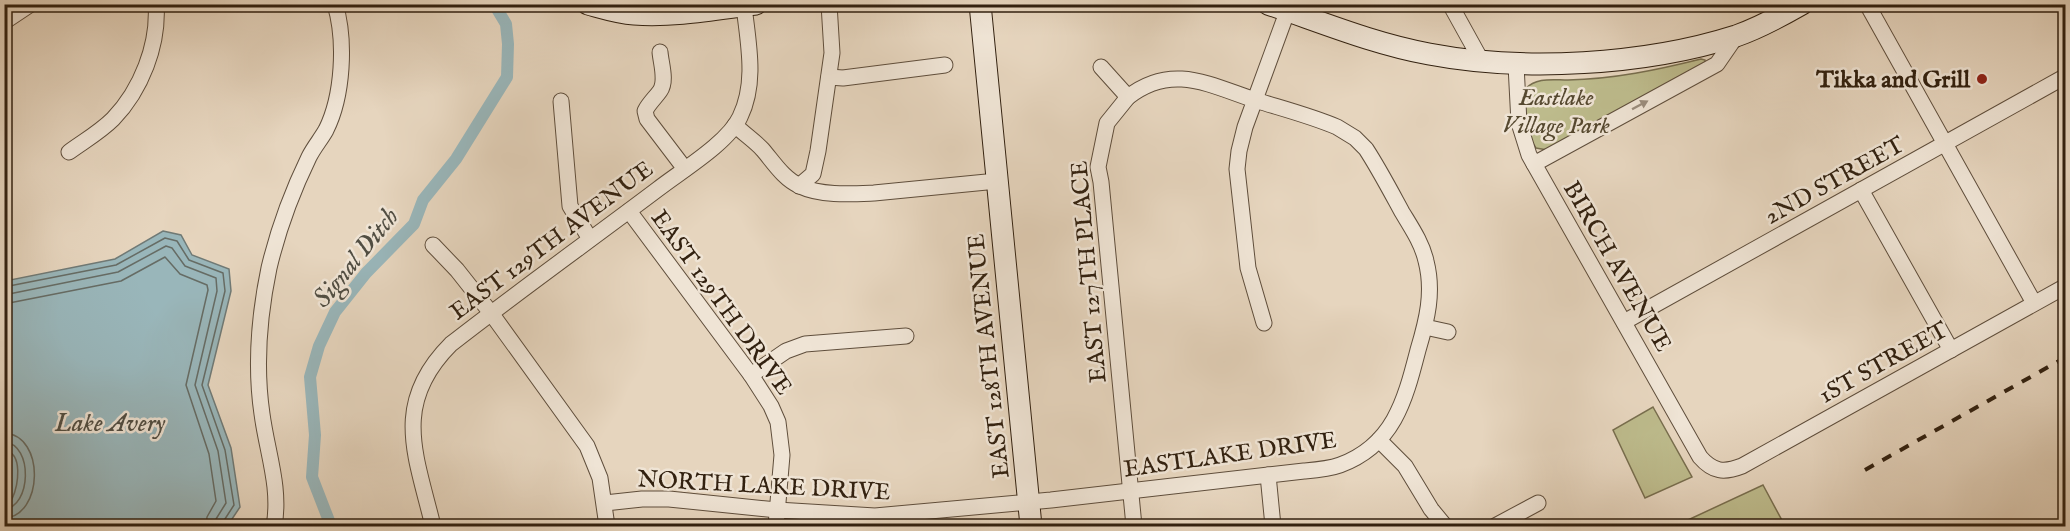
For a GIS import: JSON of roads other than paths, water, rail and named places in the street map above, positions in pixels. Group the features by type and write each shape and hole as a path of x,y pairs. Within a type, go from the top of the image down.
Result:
{"street":[{"path":"4,22 31,4"},
{"path":"69,152 101,130 127,103 147,61 155,33 156,4"},
{"path":"273,526 276,516 276,486 259,390 262,311 269,268 280,228 310,155 326,129 337,100 341,65 339,16 335,4"},
{"path":"588,4 634,14 672,14 750,5"},
{"path":"799,186 813,174 829,77 832,52 829,4"},
{"name":"EAST 128TH AVENUE","path":"980,4 1031,526"},
{"path":"1450,4 1481,60"},
{"path":"1264,323 1248,268 1237,169 1239,151 1282,7 1387,44 1428,54 1516,65 1614,60 1663,53 1737,35 1802,4"},
{"path":"1868,4 2034,303"},
{"name":"EAST 129TH AVENUE","path":"433,526 413,444 413,409 419,388 427,372 438,356 451,344 722,140 735,125 744,107 750,83 750,5"},
{"path":"1534,164 1717,64 1737,35"},
{"path":"660,52 663,81 660,90 649,102 645,111 647,119 685,169"},
{"path":"829,77 843,78 945,65"},
{"name":"BIRCH AVENUE","path":"1516,65 1519,123 1522,138 1534,164 1700,457 1711,468 1721,471"},
{"path":"1101,67 1128,97"},
{"name":"2ND STREET","path":"1624,322 2066,76"},
{"name":"EASTLAKE DRIVE","path":"1029,502 1341,465 1357,457 1379,440 1399,414 1425,327 1430,280 1425,256 1380,171 1366,149 1355,138 1337,126 1191,78 1161,80 1142,86 1128,97"},
{"name":"EAST 127TH PLACE","path":"1128,97 1107,123 1098,167 1134,526"},
{"path":"561,101 570,206 590,239"},
{"path":"735,125 761,148 787,178 799,186 833,192 874,194 997,181"},
{"path":"1861,190 1951,350"},
{"name":"EAST 129TH DRIVE","path":"629,211 751,375 771,406 778,422 783,455 776,526"},
{"path":"433,245 457,270 491,313 587,446 600,478 607,526"},
{"name":"1ST STREET","path":"1721,471 1742,466 2066,286"},
{"path":"1425,327 1448,332"},
{"path":"751,375 786,351 805,344 906,336"},
{"path":"1379,440 1405,466 1435,515 1445,526"},
{"path":"1268,475 1273,526"},
{"name":"NORTH LAKE DRIVE","path":"605,503 669,499 777,510 926,519 1029,502"},
{"path":"1495,526 1538,503"}],"water":[{"name":"Lake Avery","path":"163,231 181,235 192,255 229,269 231,291 208,385 231,448 240,507 225,526 5,526 5,503 11,486 11,461 4,453 5,281 115,259"}],"waterway":[{"name":"Signal Ditch","path":"331,526 312,477 315,435 310,377 319,346 335,312 366,273 414,224 423,200 456,159 507,77 506,24 494,4"}],"railway":[{"path":"1865,470 2066,357"}],"place":[{"name":"Tikka and Grill","path":"1982,79"}],"park label":[{"name":"Eastlake Village Park","path":"1556,111"}]}
